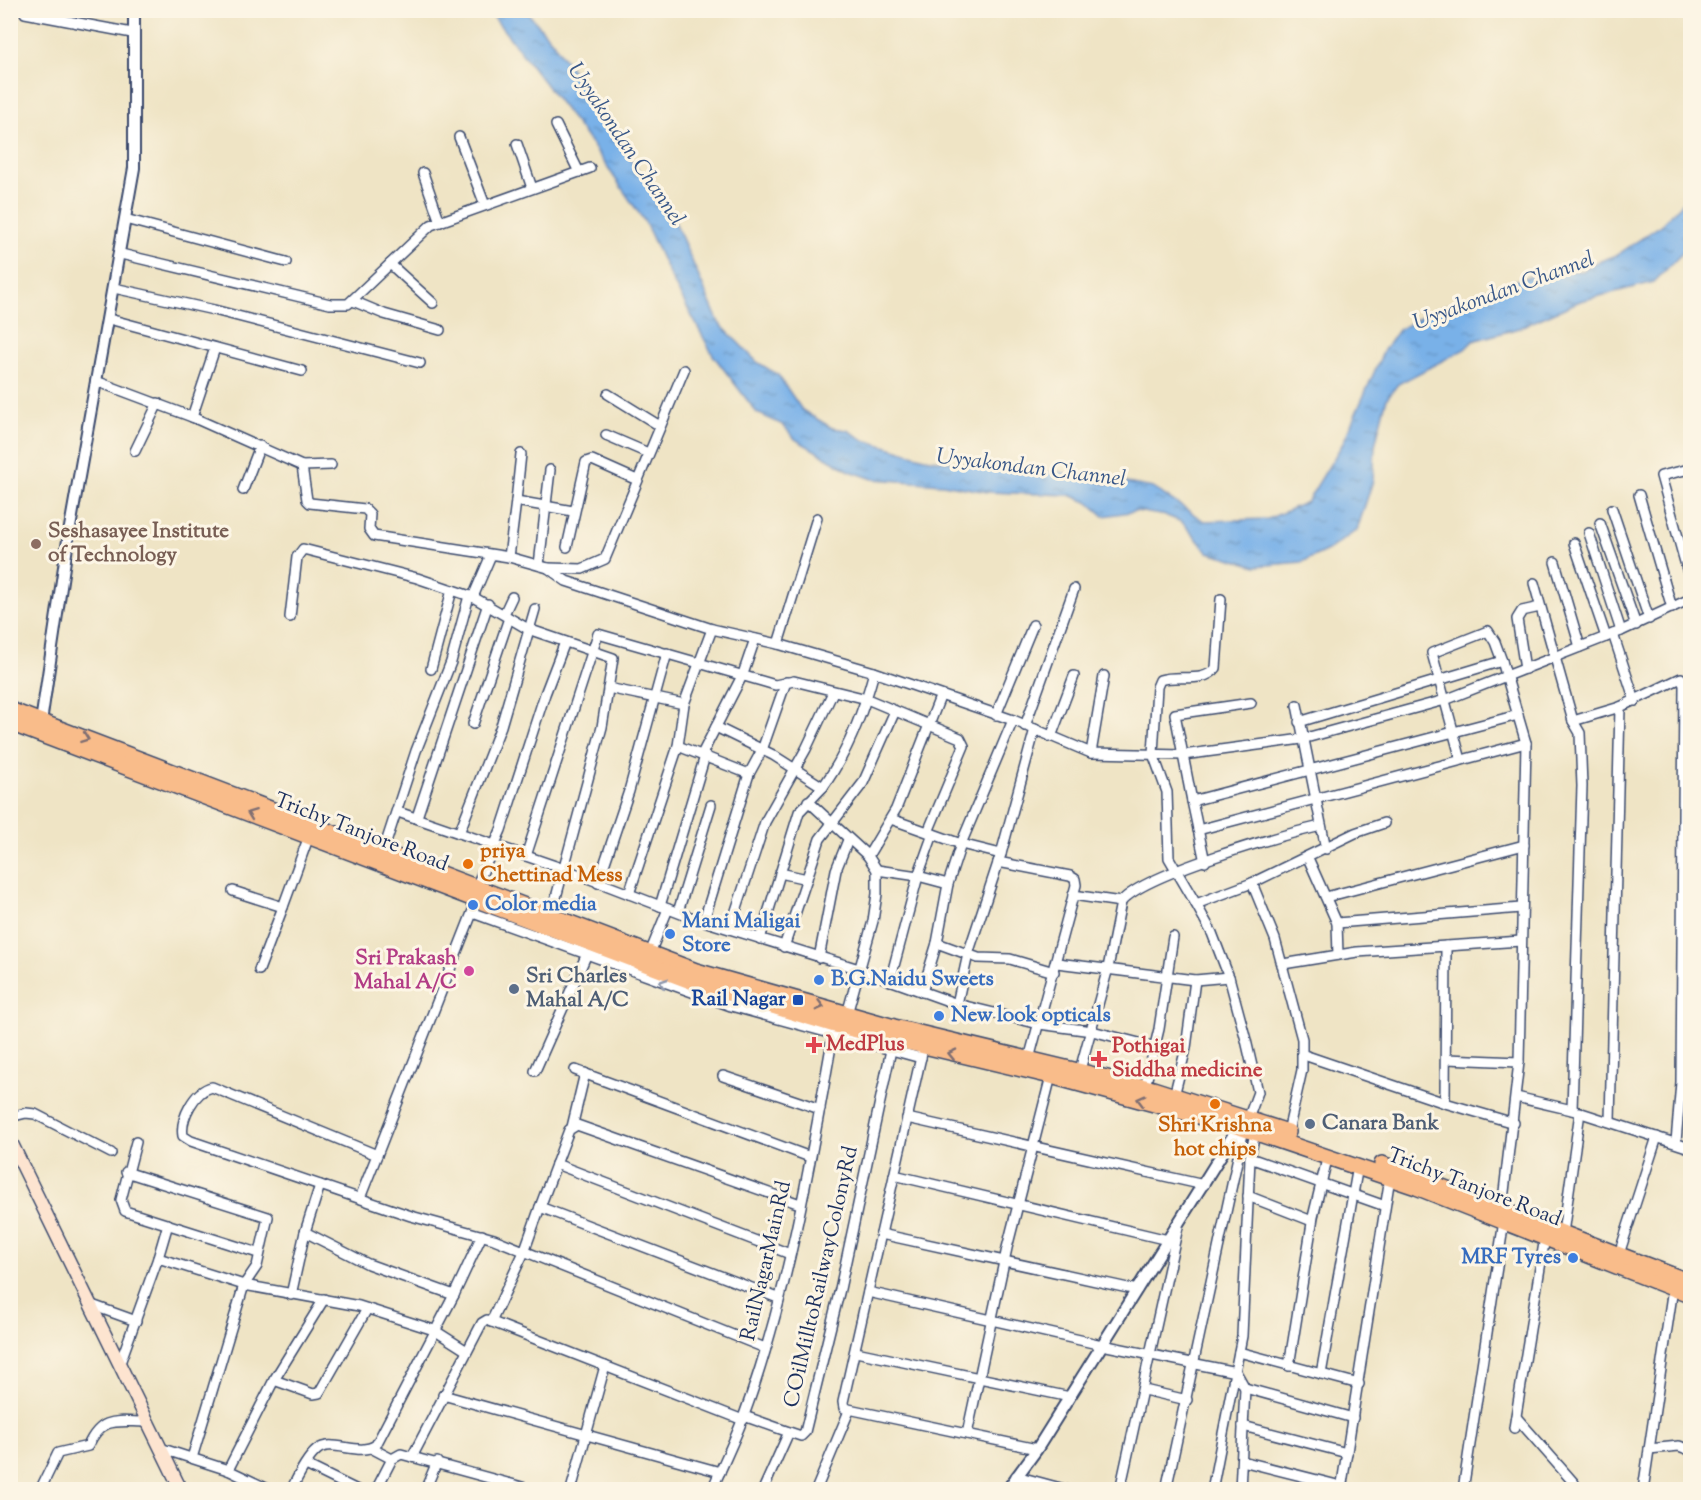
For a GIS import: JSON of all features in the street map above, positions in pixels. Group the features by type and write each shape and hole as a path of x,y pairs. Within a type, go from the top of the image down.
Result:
{"highway":[{"name":"Trichy Tanjore Road","path":"10,710 383,852 475,900 551,916 696,971 847,1014 1080,1070 1174,1096 1358,1166 1563,1233 1690,1282"},
{"name":"Trichy Tanjore Road","path":"10,723 693,982 922,1053 1051,1076 1246,1125 1288,1132 1418,1176 1503,1215 1545,1238 1690,1295"}],"main road":[{"path":"10,1140 89,1304 163,1449 181,1490"}],"street":[{"path":"40,722 69,533 121,254 134,168 132,33 134,10"},
{"path":"25,14 132,33"},
{"path":"556,125 579,172"},
{"path":"459,137 484,205"},
{"path":"517,144 532,188"},
{"path":"353,301 425,229 484,205 590,168"},
{"path":"423,173 440,222"},
{"path":"125,219 286,262"},
{"path":"121,254 330,304 353,301 384,314 440,330"},
{"path":"390,264 433,303"},
{"path":"114,288 214,310 420,363"},
{"path":"109,319 302,371"},
{"path":"192,417 215,348"},
{"path":"302,466 307,500 310,503 365,509 370,514 369,529 374,536 509,557 544,567 582,569 604,559 684,370"},
{"path":"96,381 192,417 302,466 332,465"},
{"path":"608,394 660,426"},
{"path":"135,451 158,403"},
{"path":"606,435 648,453"},
{"path":"243,490 260,446"},
{"path":"509,557 521,454"},
{"path":"567,547 573,511 586,462 592,460 637,480"},
{"path":"1690,473 1689,469 1661,476 1690,580"},
{"path":"544,567 545,508 550,470"},
{"path":"1639,495 1672,608"},
{"path":"516,501 545,508 573,511"},
{"path":"1612,509 1649,619"},
{"path":"778,644 817,518"},
{"path":"1600,523 1636,625"},
{"path":"1589,533 1613,634 1635,701"},
{"path":"1574,543 1613,634"},
{"path":"290,617 297,557 303,549 407,575 452,590 488,604 528,629 613,658 602,727 551,916"},
{"path":"383,852 398,812 416,751 451,662 471,597 491,555"},
{"path":"1555,562 1580,647"},
{"path":"544,567 566,582 712,629 778,644 874,672 940,697 1014,720 1091,753 1183,755 1302,739 1444,700 1508,678 1524,669 1636,625 1690,599"},
{"path":"1534,583 1553,657 1573,721 1580,733 1582,786 1576,1111 1563,1233"},
{"path":"1025,726 1074,589"},
{"path":"431,669 452,590"},
{"path":"473,724 512,597"},
{"path":"1166,1490 1246,1125 1258,1092 1229,977 1208,926 1169,858 1167,792 1154,754 1157,687 1160,680 1169,677 1205,676 1216,668 1221,599"},
{"path":"417,818 488,604"},
{"path":"1524,669 1517,619 1522,611 1540,607"},
{"path":"459,833 501,726 535,609"},
{"path":"996,714 1033,624"},
{"path":"629,894 678,746 684,704 712,629"},
{"path":"1461,760 1431,652 1484,632 1490,633 1508,678 1526,743 1519,1062 1503,1215 1463,1490"},
{"path":"526,856 567,723 598,633 775,685 786,682 806,683 833,692 867,699 960,738 964,746 931,833 890,981"},
{"path":"669,909 703,755 742,674 754,639"},
{"path":"360,1198 501,830 545,694 565,642"},
{"path":"598,883 629,791 667,653"},
{"path":"1299,722 1502,661"},
{"path":"760,939 799,812 823,786 842,760 867,699 874,672"},
{"path":"1051,737 1074,676"},
{"path":"1091,753 1104,676"},
{"path":"1573,721 1620,707 1681,678 1683,680 1687,696 1687,785 1681,1082 1676,1142"},
{"path":"704,920 749,774 762,750 786,682"},
{"path":"608,688 684,704"},
{"path":"730,929 765,822 793,769 807,749 833,692"},
{"path":"868,856 891,819 940,697"},
{"path":"1205,862 1175,714 1251,703"},
{"path":"1297,705 1308,771 1326,849"},
{"path":"1610,1121 1620,707"},
{"path":"784,947 820,839 862,783 895,711"},
{"path":"1192,801 1518,715"},
{"path":"922,992 937,943 948,884 962,844 1014,720"},
{"path":"716,727 762,750 823,786"},
{"path":"957,1004 968,954 1000,858 1035,729"},
{"path":"1198,830 1315,797 1359,788 1526,743"},
{"path":"678,746 749,774"},
{"path":"808,801 868,856 877,870 877,894 873,921 847,1014"},
{"path":"650,953 711,804"},
{"path":"398,812 564,869 669,909 859,969 957,1004 1040,1024 1092,1031 1155,1047"},
{"path":"891,819 1000,858 1075,879 1076,885 1056,967 1029,1059"},
{"path":"1196,904 1252,883 1308,858 1355,833 1384,823"},
{"path":"1080,1070 1108,968 1121,902 1128,892 1274,836 1321,826"},
{"path":"259,970 309,836"},
{"path":"819,958 836,870 848,840"},
{"path":"1326,897 1524,845"},
{"path":"1308,858 1337,923 1338,955"},
{"path":"877,870 918,876 948,884"},
{"path":"780,873 807,879"},
{"path":"1252,883 1283,964 1302,1039 1304,1055 1288,1132"},
{"path":"233,891 283,907"},
{"path":"1073,895 1121,902"},
{"path":"475,900 586,956 731,1006 891,1050 922,1053 843,1402 844,1408 849,1411 1037,1449"},
{"path":"1337,923 1521,908"},
{"path":"1145,1087 1155,1047 1173,937"},
{"path":"1283,964 1338,955 1521,941"},
{"path":"937,943 984,960 1010,959 1056,967 1108,968 1195,980 1229,977"},
{"path":"1445,1103 1446,946"},
{"path":"535,1071 586,956"},
{"path":"1174,1096 1186,1048 1195,980"},
{"name":"RailNagarMainRd","path":"712,1490 743,1418 765,1348 790,1254 833,1035"},
{"name":"COilMilltoRailwayColonyRd","path":"763,1490 789,1432 801,1436 805,1432 840,1289 891,1050"},
{"path":"1304,1055 1445,1103 1514,1123"},
{"path":"1446,1059 1519,1062"},
{"path":"490,1322 524,1252 572,1127 580,1072 810,1157"},
{"path":"723,1076 820,1109"},
{"path":"967,1434 1004,1261 1051,1076"},
{"path":"377,1155 212,1087 203,1089 196,1096 182,1128 183,1137 320,1185 482,1235 765,1348"},
{"path":"1516,1096 1610,1121 1690,1148"},
{"path":"10,1117 26,1113 35,1114 111,1153"},
{"path":"907,1118 1203,1185"},
{"path":"572,1127 580,1125 800,1204"},
{"path":"1212,1490 1239,1352 1250,1158 1246,1125"},
{"path":"1007,1490 1037,1449 1203,1185 1246,1125"},
{"path":"1619,1254 1657,1137"},
{"path":"136,1142 126,1172 121,1200 125,1211 258,1253"},
{"path":"1289,1366 1312,1221 1328,1155"},
{"path":"1250,1158 1385,1206"},
{"path":"556,1164 790,1254"},
{"path":"1321,1374 1358,1166"},
{"path":"126,1172 268,1217 256,1266 244,1285 192,1458"},
{"path":"894,1175 1168,1240"},
{"path":"1242,1461 1341,1488 1359,1384 1389,1177"},
{"path":"291,1295 305,1232 320,1185"},
{"path":"1248,1196 1312,1221"},
{"path":"540,1207 778,1298"},
{"path":"1120,1490 1180,1221"},
{"path":"120,1363 168,1224"},
{"path":"305,1232 368,1264 454,1295"},
{"path":"881,1234 1137,1290"},
{"path":"371,1448 376,1444 454,1295 482,1235"},
{"path":"1515,1428 1545,1238"},
{"path":"158,1258 244,1285 366,1309 434,1330 467,1352"},
{"path":"1643,1490 1672,1288"},
{"path":"868,1292 1102,1345 1236,1372 1245,1388 1240,1490"},
{"path":"228,1470 274,1380 324,1299"},
{"path":"89,1304 136,1321"},
{"path":"274,1380 313,1394 319,1393 366,1309"},
{"path":"412,1457 482,1323 487,1320 743,1418 789,1432"},
{"path":"856,1352 1070,1397"},
{"path":"1239,1352 1359,1384"},
{"path":"571,1490 605,1366"},
{"path":"1245,1388 1353,1418"},
{"path":"1144,1390 1187,1400"},
{"path":"443,1395 720,1472"},
{"path":"816,1490 849,1411"},
{"path":"1516,1417 1574,1483 1574,1490"},
{"path":"40,1490 58,1453 88,1446 95,1431 102,1425 113,1422 148,1422"},
{"path":"1243,1426 1347,1453"},
{"path":"1649,1449 1678,1446 1690,1450"},
{"path":"291,1490 306,1465 320,1448 371,1448 392,1460"},
{"path":"163,1449 228,1470 270,1490"},
{"path":"376,1490 392,1460 401,1454 534,1490"},
{"path":"425,1490 437,1462"},
{"path":"306,1465 357,1490"},
{"path":"1016,1476 1068,1490"}],"water":[{"name":"Uyyakondan Channel","path":"489,11 526,11 553,42 647,184 671,213 719,323 757,362 778,375 802,410 832,428 847,430 864,440 925,458 1014,472 1061,472 1105,484 1126,483 1153,488 1204,521 1268,519 1307,502 1342,445 1384,350 1398,330 1432,311 1497,286 1546,272 1583,271 1590,265 1617,255 1661,225 1690,195 1690,245 1654,282 1580,301 1519,328 1473,341 1465,349 1398,384 1387,398 1383,412 1375,445 1373,480 1357,530 1328,550 1302,562 1256,566 1208,552 1182,522 1167,516 1136,511 1104,516 1089,503 1070,495 988,492 943,484 873,479 850,471 795,439 783,425 757,413 713,355 670,276 645,222 591,143"}],"place":[{"name":"Seshasayee Institute of Technology","path":"36,544"},
{"name":"priya Chettinad Mess","path":"468,864"},
{"name":"Color media","path":"473,905"},
{"name":"Mani Maligai Store","path":"670,934"},
{"name":"Sri Prakash Mahal A/C","path":"469,971"},
{"name":"B.G.Naidu Sweets","path":"819,980"},
{"name":"Sri Charles Mahal A/C","path":"514,989"},
{"name":"Rail Nagar","path":"798,1000"},
{"name":"New look opticals","path":"939,1016"},
{"name":"MedPlus","path":"814,1045"},
{"name":"Pothigai Siddha medicine","path":"1099,1059"},
{"name":"Shri Krishna hot chips","path":"1215,1104"},
{"name":"Canara Bank","path":"1310,1124"},
{"name":"MRF Tyres","path":"1573,1258"}]}
